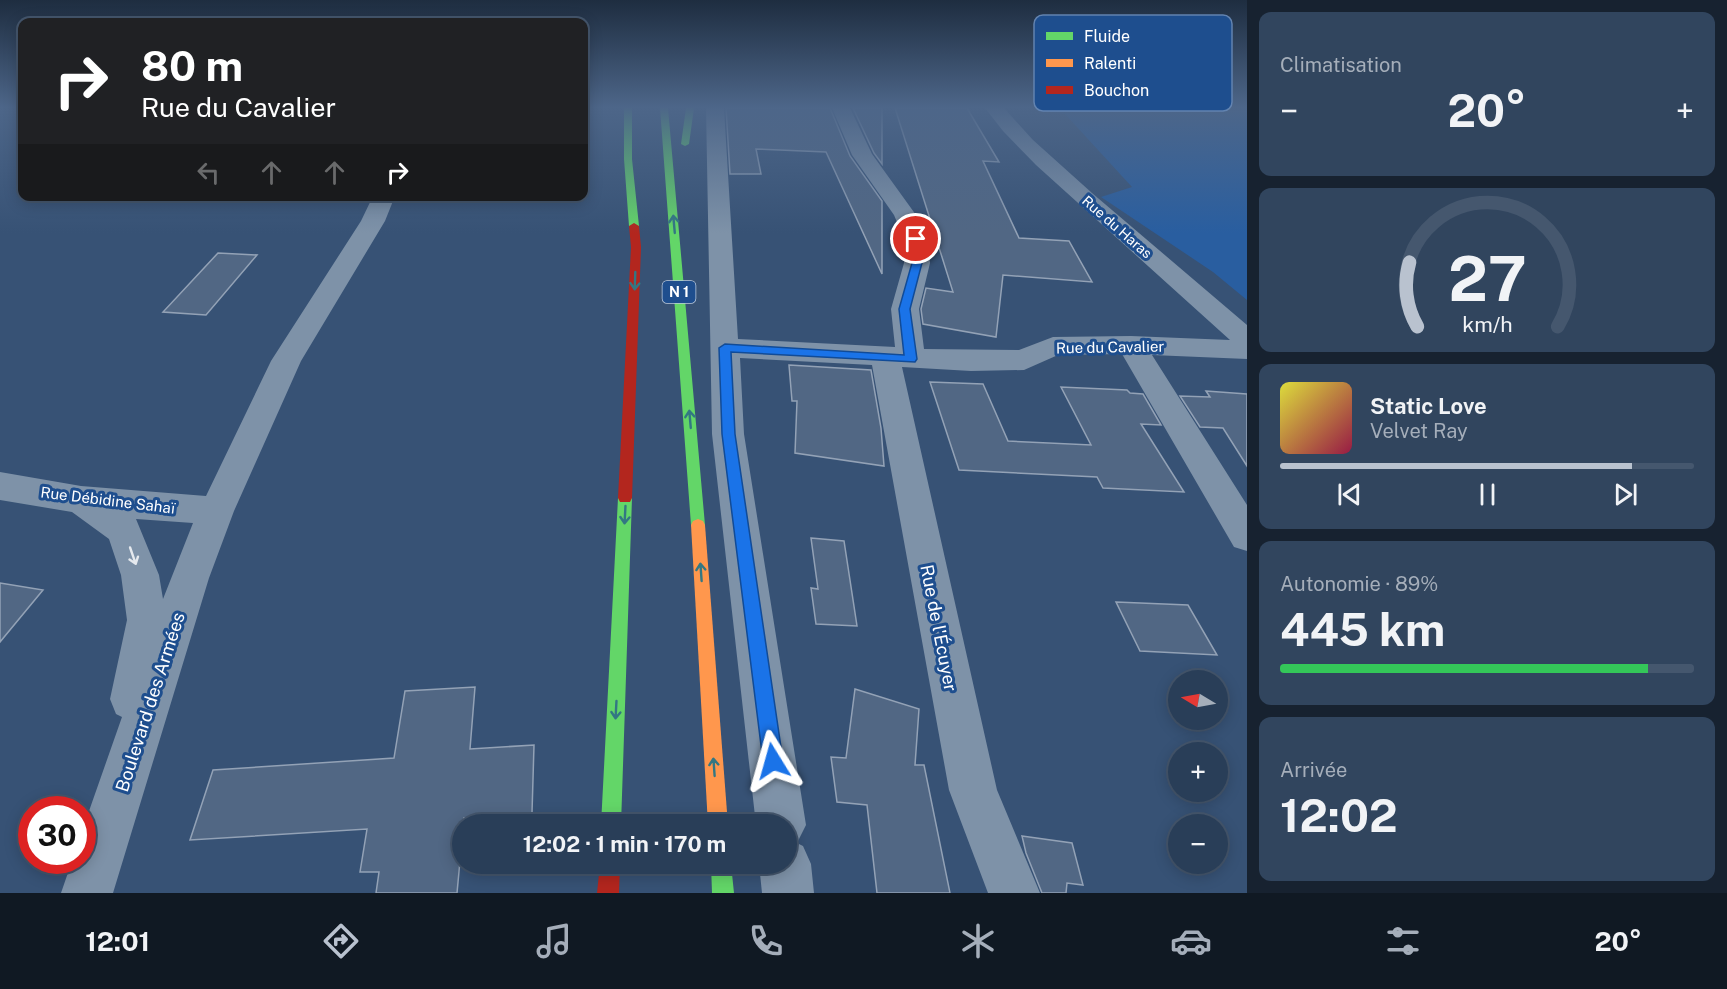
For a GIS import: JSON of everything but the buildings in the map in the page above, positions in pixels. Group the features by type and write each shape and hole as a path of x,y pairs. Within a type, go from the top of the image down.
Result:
{"highway":[{"path":"611,814 636,247 630,164 627,150"},
{"name":"N 1","path":"668,150 695,477 717,814"},
{"path":"695,477 704,450 712,352"},
{"path":"608,893 609,874"},
{"path":"722,874 723,893"}],"street":[{"path":"714,150 712,352 729,434 780,814"},
{"name":"Rue de l'Écuyer","path":"860,150 905,215 916,239 917,263 904,309 898,358 968,769 973,790 1014,893"},
{"name":"Rue du Haras","path":"1032,150 1083,198 1199,296 1247,340"},
{"path":"373,221 382,201"},
{"path":"373,221 395,201"},
{"name":"Boulevard des Armées","path":"87,893 190,578 216,511 286,361 373,221"},
{"path":"1131,345 1247,536"},
{"name":"Rue du Cavalier","path":"712,352 1024,360 1053,346 1131,345 1247,350"},
{"name":"Rue Débidine Sahaï","path":"0,486 81,500 216,511"},
{"path":"81,500 124,530 140,575 147,620 108,830"},
{"path":"786,874 788,893"}],"shaded area":[{"path":"1098,150 1247,150 1247,300 1213,272 1101,197 1132,187"}],"traffic: fast":[{"path":"628,150 634,226"},
{"path":"667,150 698,525"},
{"path":"611,814 625,498"},
{"path":"722,874 723,893"}],"traffic: slow":[{"path":"698,525 717,814"}],"traffic: jam":[{"path":"625,498 636,247 634,226"},
{"path":"608,893 609,874"}],"route":[{"path":"773,761 729,434 725,348 911,359 904,309 917,263 916,239"}]}
